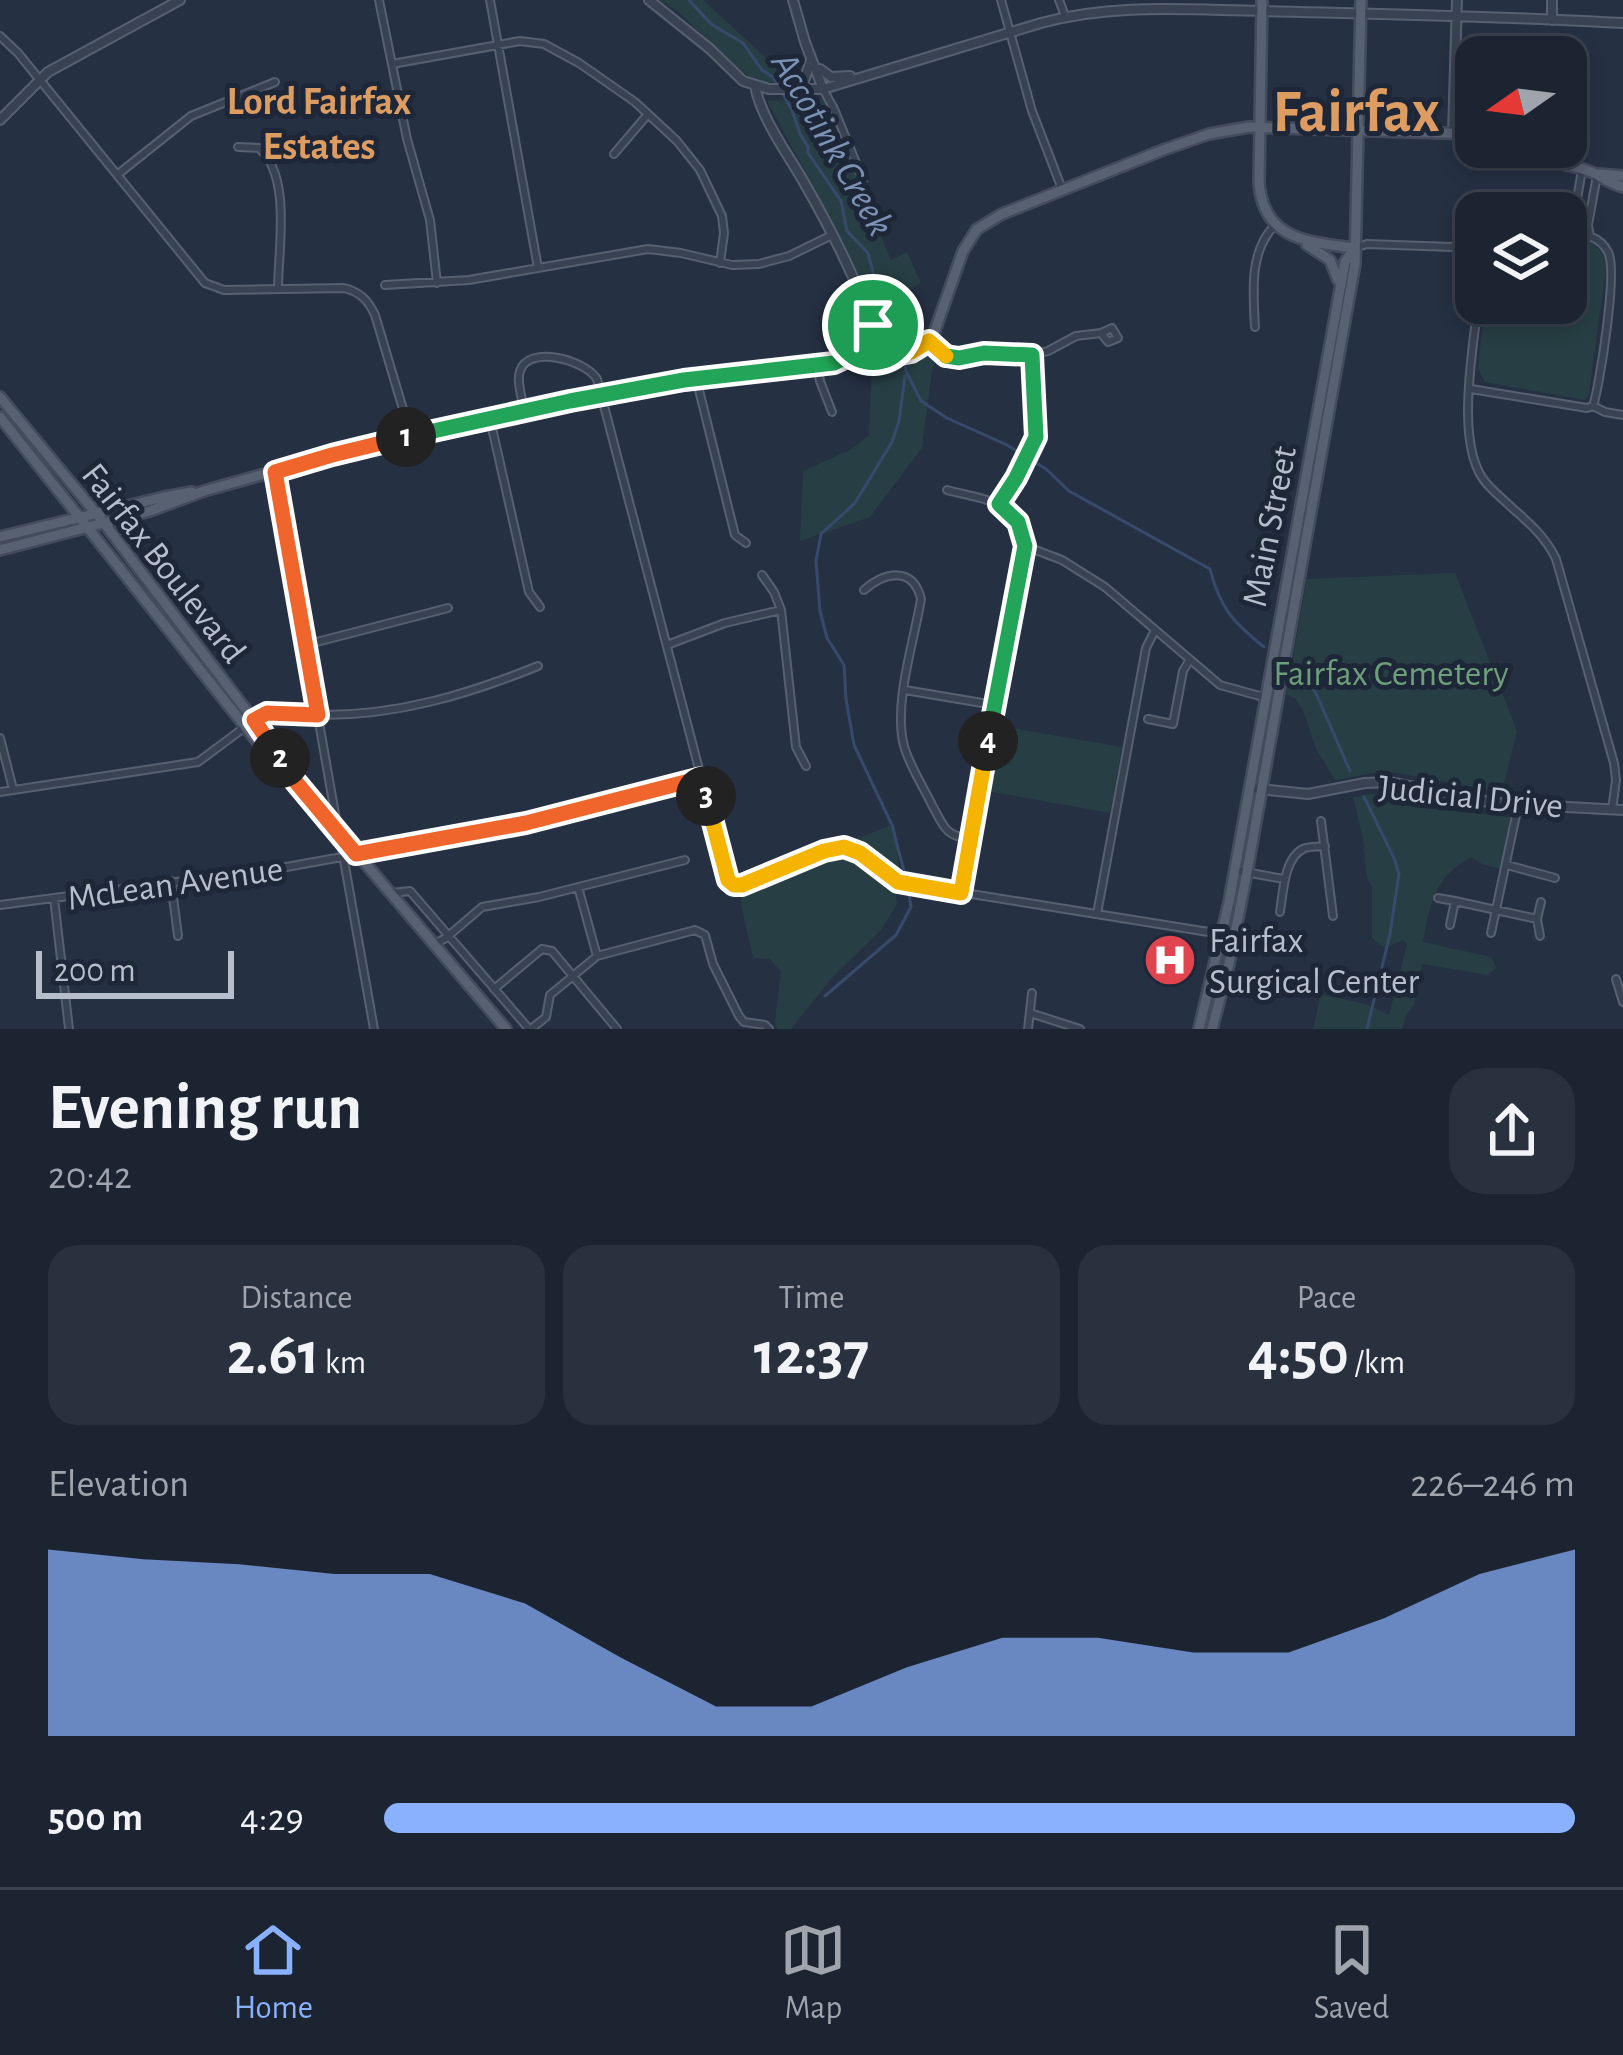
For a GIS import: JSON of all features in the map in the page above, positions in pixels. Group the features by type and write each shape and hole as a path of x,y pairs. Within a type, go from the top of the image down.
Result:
{"main road":[{"name":"Main Street","path":"1241,871 1249,788 1355,264 1361,0"},
{"path":"1261,6 1261,197 1276,224 1330,260 1338,277 1338,299"},
{"path":"0,550 332,455 524,411 696,378 911,352 929,341 938,327 971,235 1002,214 1210,134 1235,128 1453,133"},
{"path":"1573,168 1623,176"},
{"path":"1597,174 1623,187"},
{"path":"1297,239 1354,248"},
{"name":"Main Street","path":"1307,501 1338,299 1345,262 1354,248"},
{"path":"834,363 866,348 873,338 873,325"},
{"name":"Fairfax Boulevard","path":"0,397 100,519 270,758 280,763 506,1029"},
{"name":"Fairfax Boulevard","path":"0,417 249,723"},
{"path":"0,537 84,523"},
{"name":"Main Street","path":"1212,1029 1241,871 1262,790 1270,698"},
{"name":"Main Street","path":"1199,1029 1228,936"}],"street":[{"path":"0,120 39,79 181,0"},
{"path":"379,0 406,139 430,220 436,283"},
{"path":"490,0 538,268"},
{"path":"649,0 743,81 769,89 798,90 823,89 1065,16 1139,8 1261,6 1623,23"},
{"path":"793,0 823,89 863,181"},
{"path":"1001,0 1032,111 1062,189"},
{"path":"1059,0 1065,16"},
{"path":"1453,133 1457,0"},
{"path":"1552,0 1552,20"},
{"path":"0,36 18,52 205,283 224,290 344,288 365,299 375,315 411,436"},
{"path":"392,64 520,41 549,46 605,80 688,153 712,191 723,224 720,262"},
{"path":"798,90 812,58"},
{"path":"812,58 831,77 866,75"},
{"path":"117,176 191,116 275,82"},
{"path":"755,86 762,109 832,235 888,357"},
{"path":"614,154 649,114"},
{"path":"238,147 259,148 272,163 281,195 278,289"},
{"path":"1578,192 1582,170"},
{"path":"1590,236 1597,174"},
{"path":"1256,327 1257,252 1276,224"},
{"path":"385,285 469,280 648,249 747,266 771,262 832,235"},
{"path":"1587,235 1608,251 1612,270 1593,406"},
{"path":"1354,248 1367,244 1455,246"},
{"path":"1476,324 1468,439 1488,486 1542,536 1559,567 1614,763 1616,789 1611,810"},
{"path":"929,341 950,358 984,353 1032,355 1076,336 1102,333"},
{"path":"999,504 1031,448 1037,424 1032,355"},
{"path":"524,411 520,372 532,361 560,357 589,368 597,380 728,880 734,885 844,847 860,853 898,882 1228,936"},
{"path":"817,365 832,412"},
{"path":"696,378 736,535 746,543"},
{"path":"1471,389 1593,406 1623,415"},
{"path":"490,419 529,592 540,607"},
{"path":"275,472 374,1029"},
{"path":"947,490 999,504 1018,522 1025,546 961,893"},
{"path":"1025,546 1092,578 1220,685 1270,698"},
{"path":"762,575 781,610 796,747 806,766"},
{"path":"864,590 892,576 908,578 917,586 921,599 901,723 909,760 947,832 971,839"},
{"path":"305,644 448,608"},
{"path":"667,645 725,623 781,610"},
{"path":"1096,914 1145,648 1154,630"},
{"path":"1148,719 1173,724 1189,661"},
{"path":"0,792 198,762 267,713 318,715 428,704 538,666"},
{"path":"905,690 994,705"},
{"path":"0,738 13,789"},
{"name":"McLean Avenue","path":"0,905 343,857 526,823 701,778"},
{"name":"Judicial Drive","path":"1249,788 1310,794 1389,782 1518,806 1623,810"},
{"path":"1491,933 1518,806"},
{"path":"1321,821 1333,916"},
{"path":"1280,912 1294,855 1304,848 1325,846"},
{"path":"434,944 482,908 685,860"},
{"path":"1505,864 1556,878"},
{"path":"1241,871 1286,879"},
{"path":"171,881 178,936"},
{"path":"578,887 598,956"},
{"path":"390,893 410,891 530,1029 546,1018 550,995 598,956 701,932 739,1016 769,1029"},
{"path":"54,898 69,1029"},
{"path":"1438,898 1537,919"},
{"path":"1450,925 1455,901"},
{"path":"1540,936 1541,902"},
{"path":"494,989 542,949 552,951 617,1029"},
{"path":"1616,979 1623,1002"},
{"path":"1028,1029 1032,993"},
{"path":"1030,1013 1080,1029"}],"green space":[{"path":"660,0 703,0 775,66 781,83 753,81"},
{"path":"824,98 891,260 907,252 921,283 892,299 915,347 891,350 886,346 843,241 767,101"},
{"path":"1587,241 1599,250 1607,260 1585,400 1485,382 1478,368 1483,324 1587,324"},
{"path":"927,354 937,359 922,448 870,517 800,541 803,471 850,450 869,435 872,366 912,363"},
{"name":"Fairfax Cemetery","path":"1455,573 1517,731 1502,792 1385,771 1335,780 1316,749 1303,710 1295,698 1286,695 1307,579"},
{"path":"1000,726 1122,747 1110,813 988,791"},
{"path":"1389,796 1397,805 1510,817 1500,869 1471,857 1449,873 1432,904 1423,942 1491,957 1497,968 1487,975 1422,964 1414,1005 1402,1029 1313,1029 1321,994 1389,1015 1407,944 1403,940 1385,948 1372,938 1372,886 1353,797"},
{"path":"894,824 900,878 864,850 844,844"},
{"path":"843,851 861,858 894,884 897,904 881,930 831,979 791,1029 777,1029 781,972 770,959 753,958 742,894 780,871"}],"waterway":[{"name":"Accotink Creek","path":"689,0 711,24 743,43 762,70 773,77 808,153 841,201 847,231 868,253 879,295 899,317 906,371 921,401 1007,445 1046,469 1069,491 1210,569 1229,613 1264,647"},
{"path":"905,376 892,442 855,503 821,534 816,561 827,638 844,665 854,745 892,825 906,879"},
{"name":"Accotink Creek","path":"1292,667 1315,691 1350,771"},
{"name":"Accotink Creek","path":"1364,797 1399,874 1367,1029"},
{"path":"825,996 896,935 911,907 908,888"}],"place":[{"name":"Fairfax Surgical Center","path":"1170,960"}],"district":[{"name":"Fairfax","path":"1356,110"},
{"name":"Lord Fairfax Estates","path":"319,122"}],"route":[{"path":"873,325 884,357 911,352 929,341 950,358 984,353 1032,355 1036,437 999,504 1018,522 1025,546 961,893 898,882 860,853 844,847 736,886 728,880 701,778 526,823 356,854 280,763 280,754 254,720 267,713 318,715 275,472 378,443 570,401 696,378 834,363 866,348 873,338 873,325"}]}
